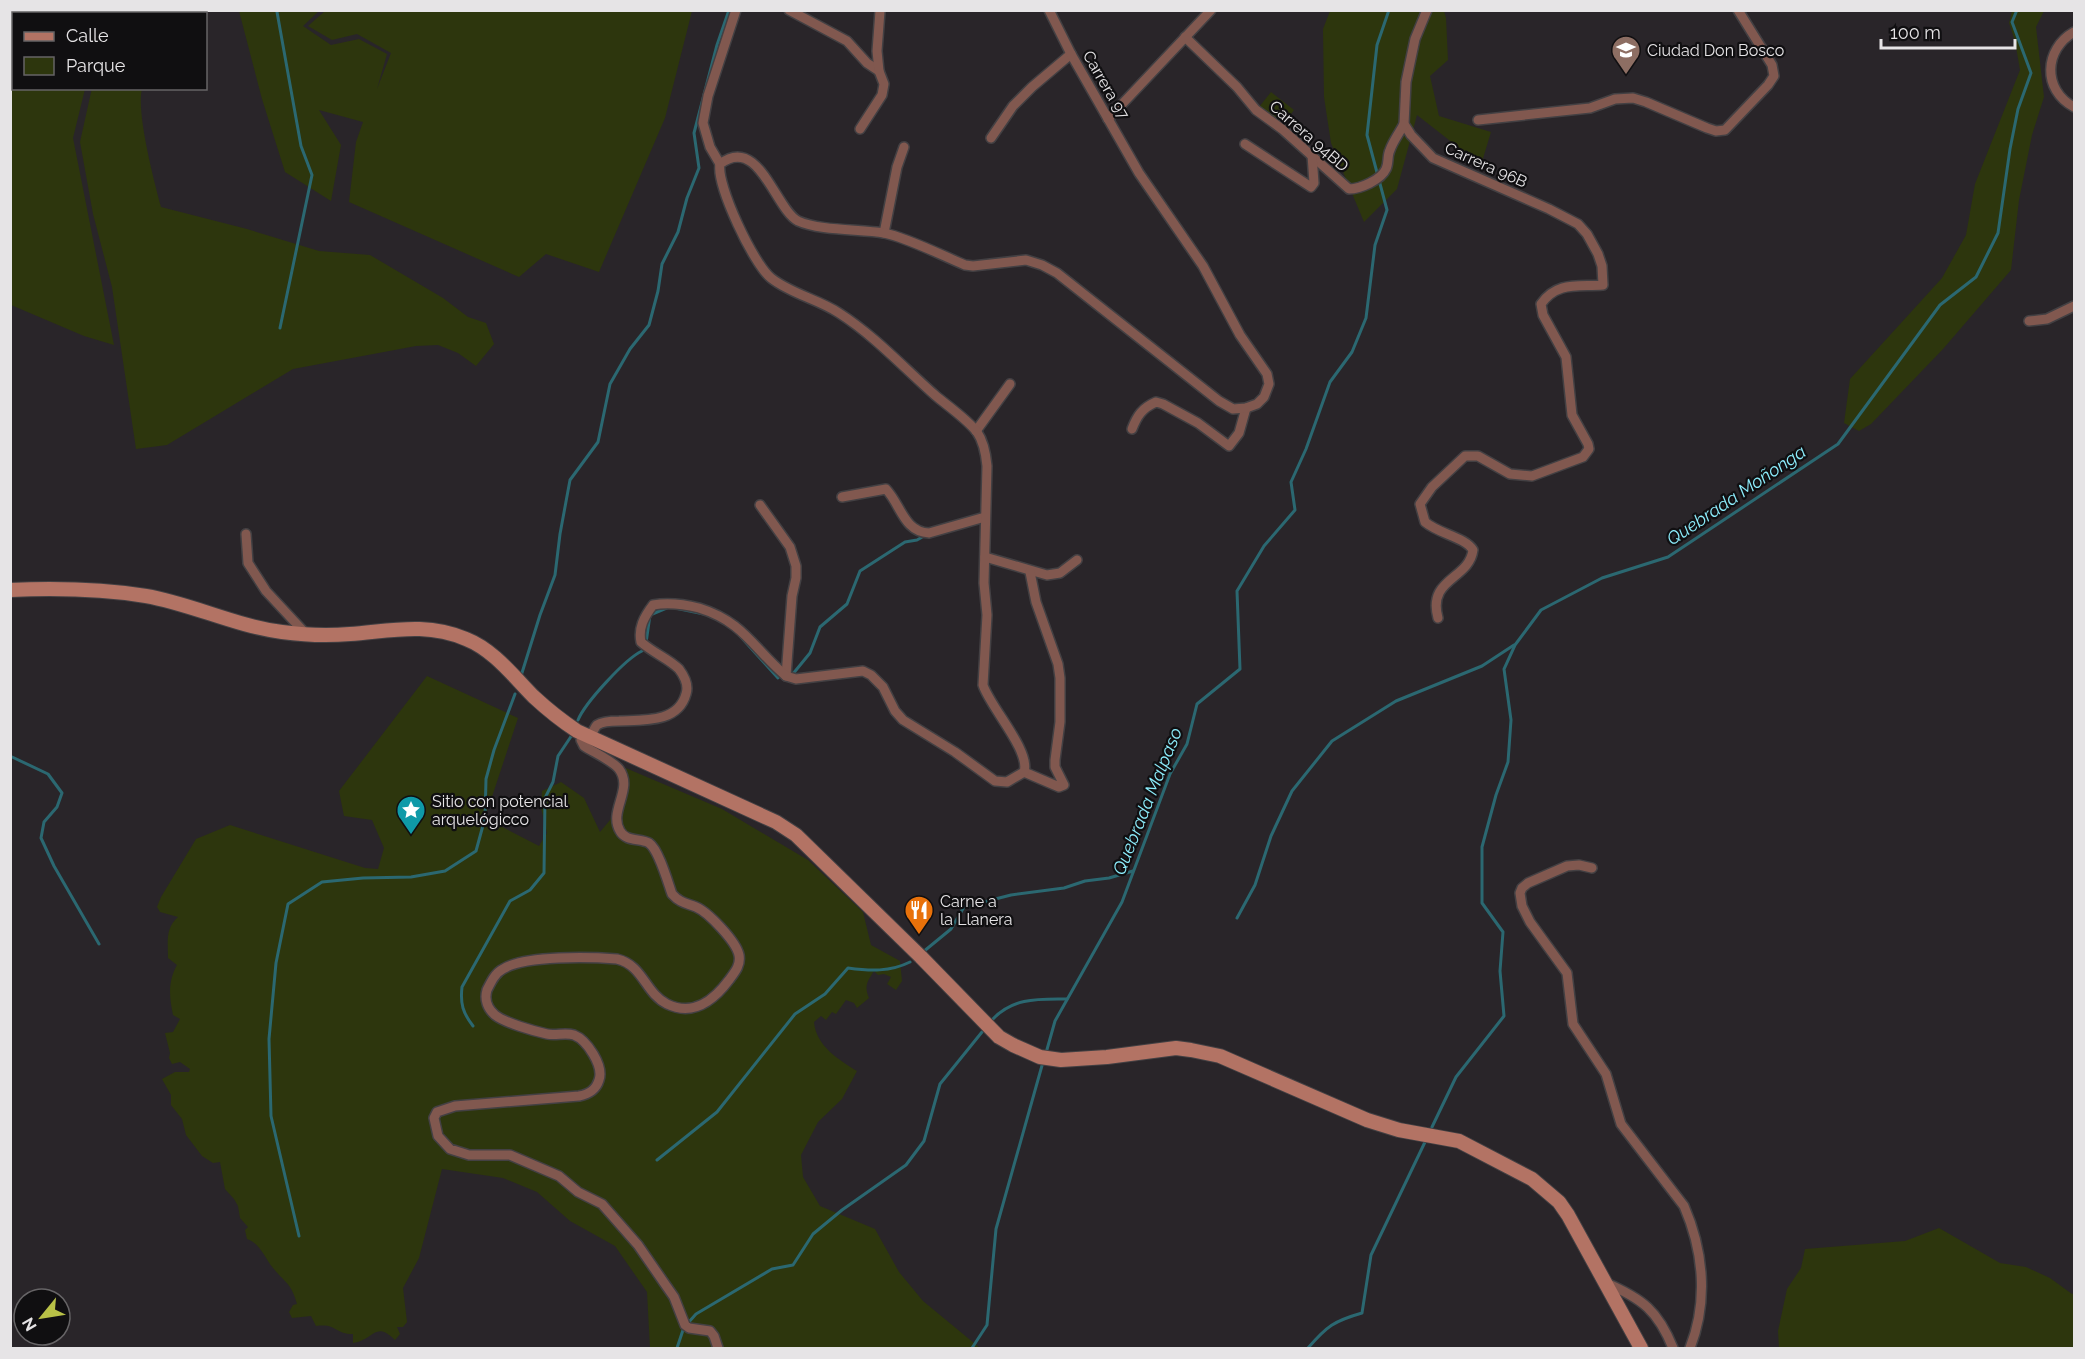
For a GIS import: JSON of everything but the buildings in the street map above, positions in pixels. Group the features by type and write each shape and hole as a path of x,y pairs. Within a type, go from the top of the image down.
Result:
{"main road":[{"path":"10,590 65,588 146,596 253,627 306,634 352,634 400,628 419,629 454,634 480,645 557,718 584,734 776,822 796,835 999,1037 1013,1046 1045,1057 1085,1059 1154,1050 1191,1050 1220,1056 1367,1120 1399,1130 1459,1141 1532,1179 1559,1202 1579,1233 1641,1348"}],"street":[{"path":"720,164 710,147 702,123 708,96 736,10"},
{"path":"789,10 847,41 867,63 879,71"},
{"path":"860,129 882,95 884,84 879,71 877,51 880,11 874,10"},
{"name":"Carrera 97","path":"1049,10 1138,173 1203,266 1240,335 1267,374 1269,384 1264,397 1257,404 1246,408"},
{"path":"1108,119 1211,10"},
{"path":"1404,124 1406,82 1415,39 1427,10"},
{"path":"1478,120 1590,108 1615,99 1633,98 1707,128 1716,131 1725,130 1774,76 1772,64 1738,10"},
{"path":"2074,32 2055,49 2050,64 2051,78 2055,88 2063,100 2074,107"},
{"name":"Carrera 94BD","path":"1185,38 1237,87 1256,110 1312,155 1349,189 1377,180 1383,173 1386,169 1389,151 1404,124"},
{"path":"991,138 1013,106 1071,54"},
{"name":"Carrera 96B","path":"1404,124 1433,159 1549,208 1578,224 1587,234 1602,266 1603,285 1563,288 1547,295 1541,304 1543,315 1566,357 1569,404 1572,415 1588,444 1587,453 1576,461 1532,476 1510,474 1478,456 1465,456 1432,487 1420,504 1425,522 1448,536 1466,542 1473,550 1468,564 1440,590 1435,606 1438,618"},
{"path":"1245,144 1311,187 1314,183 1312,155"},
{"path":"884,233 897,167 904,147"},
{"path":"1024,772 1025,763 1019,748 982,685 987,615 985,557 987,466 985,449 976,431 909,372 890,352 838,312 785,289 768,277 750,251 728,202 718,172 720,164 728,158 737,157 752,163 762,172 796,220 858,232 884,233 965,265 1026,260 1042,265 1057,273 1219,401 1233,409 1246,408 1239,433 1228,447 1198,423 1156,402 1142,410 1132,429"},
{"path":"2029,321 2047,319 2074,306"},
{"path":"976,431 1010,384"},
{"path":"842,497 886,489 908,524 913,530 921,533 929,533 986,517"},
{"path":"760,505 790,547 796,566 786,676"},
{"path":"241,535 247,548 248,563 266,591 306,634"},
{"path":"985,557 1030,572 1053,575 1060,573 1077,560"},
{"path":"1024,772 1059,787 1064,785 1055,767 1060,722 1058,664 1036,602 1030,572"},
{"path":"718,1348 710,1331 689,1328 685,1324 674,1297 638,1245 602,1204 578,1192 559,1176 510,1155 469,1155 450,1149 438,1136 434,1118 437,1112 455,1106 588,1094 595,1089 600,1079 601,1068 598,1062 578,1037 565,1034 545,1034 497,1017 490,1010 486,1002 486,994 497,972 506,967 562,957 626,961 641,974 657,997 668,1005 694,1008 709,1003 719,994 739,963 738,953 734,946 712,919 696,907 677,900 672,894 652,846 625,837 620,831 617,811 624,779 618,768 584,746 581,740 584,734 592,733 597,725 608,721 640,720 671,715 683,705 687,690 683,674 641,642 639,632 647,612 653,605 678,604 708,611 725,618 739,628 786,676 796,679 863,671 871,675 883,687 895,711 903,720 955,752 995,781 1007,782 1024,772"},
{"path":"1592,868 1579,865 1567,866 1528,883 1520,893 1522,906 1530,922 1567,973 1573,1024 1606,1074 1621,1124 1684,1206 1688,1215 1697,1241 1701,1273 1700,1319 1690,1348"},
{"path":"1606,1283 1632,1294 1646,1306 1660,1322 1673,1348"}],"green space":[{"path":"11,10 104,11 12,12 12,90 85,90 73,138 114,345 84,336 11,305"},
{"path":"239,11 319,11 303,26 331,45 359,39 387,54 377,89 391,53 357,34 332,40 308,26 325,11 692,11 665,118 599,272 546,254 519,277 349,202 356,142 363,122 319,110 341,145 331,201 285,172 262,99"},
{"path":"1330,11 1444,11 1448,60 1430,76 1439,116 1491,132 1481,165 1417,115 1397,189 1364,222 1331,143 1324,97 1323,29"},
{"path":"2012,11 2044,11 2036,27 2044,97 2032,135 2019,200 2011,270 1943,349 1871,424 1859,431 1844,423 1850,379 1942,278 1966,235 1975,184 2020,70 2009,23"},
{"path":"92,90 142,90 141,113 150,164 161,207 247,229 319,251 370,255 443,298 468,317 486,323 494,344 476,366 458,353 438,345 416,346 293,369 167,445 136,449 112,287 93,214 80,142"},
{"path":"1271,92 1294,110 1283,125 1259,107"},
{"path":"427,676 518,718 485,818 539,846 547,833 541,808 542,791 561,782 584,798 600,832 610,820 616,802 621,766 722,809 808,860 863,912 871,945 900,961 902,981 896,990 887,984 891,977 884,974 878,975 874,971 867,984 869,998 857,1008 854,1003 846,1000 836,1014 832,1012 826,1020 821,1016 814,1022 824,1045 836,1057 857,1071 842,1099 818,1122 801,1155 803,1177 820,1206 875,1229 899,1272 923,1301 980,1348 650,1348 647,1292 615,1246 570,1221 537,1192 503,1178 442,1169 419,1258 403,1288 407,1322 403,1327 397,1327 400,1334 395,1340 388,1334 378,1331 353,1343 353,1334 347,1334 328,1326 316,1326 311,1316 292,1318 289,1312 293,1305 297,1304 292,1291 259,1247 247,1239 245,1230 248,1227 240,1218 234,1199 225,1189 220,1162 213,1163 202,1156 186,1135 182,1119 171,1105 171,1095 162,1079 175,1072 189,1072 190,1069 180,1062 172,1064 165,1033 173,1032 180,1019 173,1015 170,995 177,965 168,958 169,931 178,917 160,912 157,907 196,839 230,825 365,868 378,869 384,848 372,820 344,816 339,791"},
{"path":"1939,1228 2000,1263 2026,1267 2050,1278 2072,1294 2074,1293 2074,1348 1779,1348 1778,1331 1787,1289 1801,1268 1805,1249 1905,1241"}],"waterway":[{"path":"278,10 301,146 312,175 280,328"},
{"path":"521,676 555,575 570,480 598,442 610,384 630,349 649,325 662,264 678,232 687,198 699,168 694,133 717,45 729,10"},
{"name":"Quebrada Malpaso","path":"1046,1053 1055,1021 1122,902 1170,774 1187,744 1197,704 1240,669 1237,591 1264,546 1295,510 1291,482 1306,449 1330,382 1352,352 1366,318 1375,245 1387,210 1367,135 1377,45 1389,10"},
{"name":"Quebrada Moñonga","path":"1432,1127 1456,1077 1504,1016 1500,971 1503,932 1482,903 1482,847 1496,795 1508,762 1511,720 1504,669 1515,645 1541,610 1602,578 1668,557 1838,444 1940,305 1976,277 1998,233 2018,109 2031,73 2012,22 2017,10"},
{"path":"792,675 810,653 820,627 847,604 860,571 905,542 924,536"},
{"path":"646,643 650,615 669,607"},
{"path":"675,608 704,614"},
{"path":"740,636 778,678"},
{"path":"1237,918 1255,885 1271,836 1292,791 1332,741 1396,701 1482,666 1514,645"},
{"path":"578,720 606,682 642,651"},
{"path":"299,1236 271,1116 269,1039 276,963 288,904 322,882 411,877 445,871 476,851 485,818 486,779 515,694"},
{"path":"473,1026 463,1008 462,987 510,901 530,890 544,873 545,798 553,782 558,756 572,735"},
{"path":"10,756 48,774 62,793 57,807 44,822 41,838 54,866 99,944"},
{"path":"923,952 951,929 964,907 1011,895 1064,888 1133,871"},
{"path":"657,1160 717,1112 795,1014 825,994 848,968 880,970 895,968 910,962"},
{"path":"992,1020 1000,1012 1018,1003 1067,999"},
{"path":"688,1323 696,1314 772,1269 793,1265 813,1234 842,1210 906,1165 924,1141 940,1084 982,1032"},
{"name":"Quebrada Malpaso","path":"972,1348 987,1325 996,1229 1043,1062"},
{"name":"Quebrada Moñonga","path":"1308,1348 1332,1325 1362,1313 1371,1255 1425,1142"},
{"path":"677,1348 684,1327"}],"place":[{"name":"Ciudad Don Bosco","path":"1626,76"},
{"name":"Sitio con potencial arquelógicco","path":"411,836"},
{"name":"Carne a la Llanera","path":"919,936"}]}
